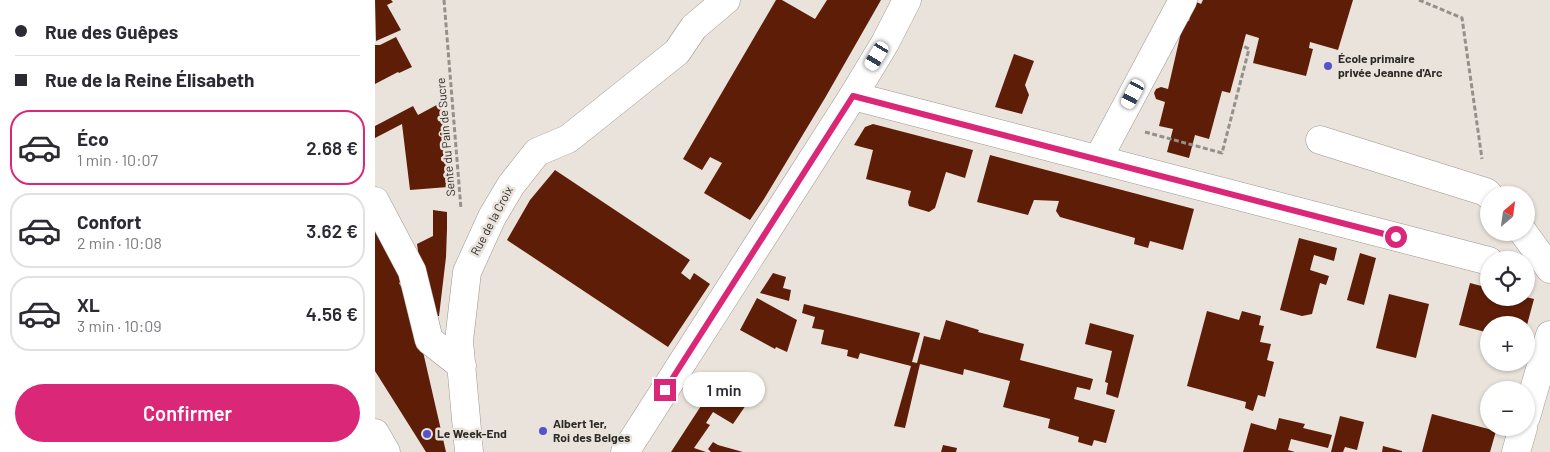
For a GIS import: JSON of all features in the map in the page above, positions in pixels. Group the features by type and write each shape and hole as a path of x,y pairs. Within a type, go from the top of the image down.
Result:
{"street":[{"name":"Rue de la Croix","path":"469,452 459,340 467,272 492,217 511,185 537,152 568,139 677,52 694,27 726,0"},
{"path":"625,452 853,96 885,43 907,0"},
{"path":"1098,159 1183,0"},
{"path":"853,96 1480,259"},
{"path":"1320,140 1480,190"},
{"path":"375,201 413,272 429,340 462,366"},
{"path":"1530,241 1550,269"},
{"path":"1535,274 1550,278"},
{"path":"1535,386 1550,335"},
{"path":"375,433 386,452"},
{"path":"1516,452 1521,436"}],"path":[{"name":"Sente du Pain de Sucre","path":"444,0 462,216"},
{"path":"1419,0 1463,18 1487,186"},
{"path":"1117,125 1222,153 1249,48 1243,46"}],"building":[{"path":"375,0 391,0 393,2 387,5 401,30 376,41"},
{"path":"776,0 782,0 815,19 827,0 881,0 825,98 750,220 704,193 722,163 710,157 702,170 683,159"},
{"path":"1203,0 1353,0 1338,50 1310,42 1309,48 1313,49 1306,76 1253,63 1259,38 1246,34 1230,93 1222,91 1209,139 1195,135 1189,158 1167,152 1173,129 1159,126 1165,102 1156,99 1154,93 1156,89 1161,87 1168,89 1184,19 1189,21 1194,1 1201,4"},
{"path":"396,37 412,67 375,84 375,45 380,45"},
{"path":"1014,54 1034,61 1025,85 1029,95 1022,114 995,107"},
{"path":"444,101 448,187 410,190 402,124 375,138 375,126 413,106 418,115"},
{"path":"873,124 973,150 965,178 946,172 935,208 929,212 909,206 908,202 911,191 866,179 873,150 854,145 865,127"},
{"path":"990,155 1194,209 1183,250 1150,241 1148,248 1134,244 1135,238 1060,217 1056,211 1059,201 1034,200 1028,215 977,202"},
{"path":"555,170 690,260 681,273 690,280 694,273 710,284 668,347 507,240 530,200"},
{"path":"433,210 447,212 447,229 446,257 439,316 431,317 417,244 433,236"},
{"path":"375,218 406,278 399,283 407,297 410,295 446,452 426,452 375,371"},
{"path":"1299,238 1337,248 1334,261 1314,255 1310,270 1329,276 1326,285 1320,283 1312,314 1302,316 1280,310"},
{"path":"1360,253 1376,258 1364,305 1347,300"},
{"path":"773,273 786,277 783,288 791,290 789,301 760,293"},
{"path":"1470,283 1480,286 1480,306 1532,306 1529,316 1480,316 1480,331 1459,325"},
{"path":"1389,294 1429,304 1416,358 1376,348"},
{"path":"757,298 797,320 787,352 776,347 775,349 740,330"},
{"path":"804,304 920,333 912,362 917,363 924,336 940,340 946,320 979,330 978,332 1024,344 1020,360 1093,379 1090,390 1077,387 1074,399 1115,410 1106,443 1094,440 1092,446 1078,442 1079,437 1048,428 1050,419 1003,407 1010,381 964,369 963,375 920,364 905,428 894,426 911,366 860,353 858,359 847,356 848,350 821,344 824,330 812,328 815,317 802,313"},
{"path":"1207,311 1239,320 1242,311 1261,316 1259,325 1264,326 1260,342 1271,344 1267,360 1274,362 1265,397 1258,395 1253,411 1245,408 1246,402 1187,386"},
{"path":"1090,323 1134,335 1118,398 1106,394 1108,383 1105,382 1112,351 1085,344"},
{"path":"716,380 723,384 718,395 746,405 733,424 713,412 706,423 710,425 694,448 706,452 671,452 710,392"},
{"path":"1432,414 1480,427 1480,436 1495,436 1490,452 1422,452"},
{"path":"1340,416 1364,422 1357,450 1345,447 1343,452 1331,452"},
{"path":"1279,418 1305,424 1303,428 1332,435 1328,448 1291,439 1288,450 1295,452 1243,452 1251,423 1276,430"},
{"path":"713,442 743,452 711,452 708,449"},
{"path":"943,445 957,448 956,452 941,452"},
{"path":"1383,446 1402,451 1402,452 1382,452"}],"place":[{"name":"École primaire privée Jeanne d'Arc","path":"1328,66"},
{"name":"Albert 1er, Roi des Belges","path":"543,431"},
{"name":"Le Week-End","path":"427,434"}],"route":[{"path":"665,390 853,96 1396,237"}]}
